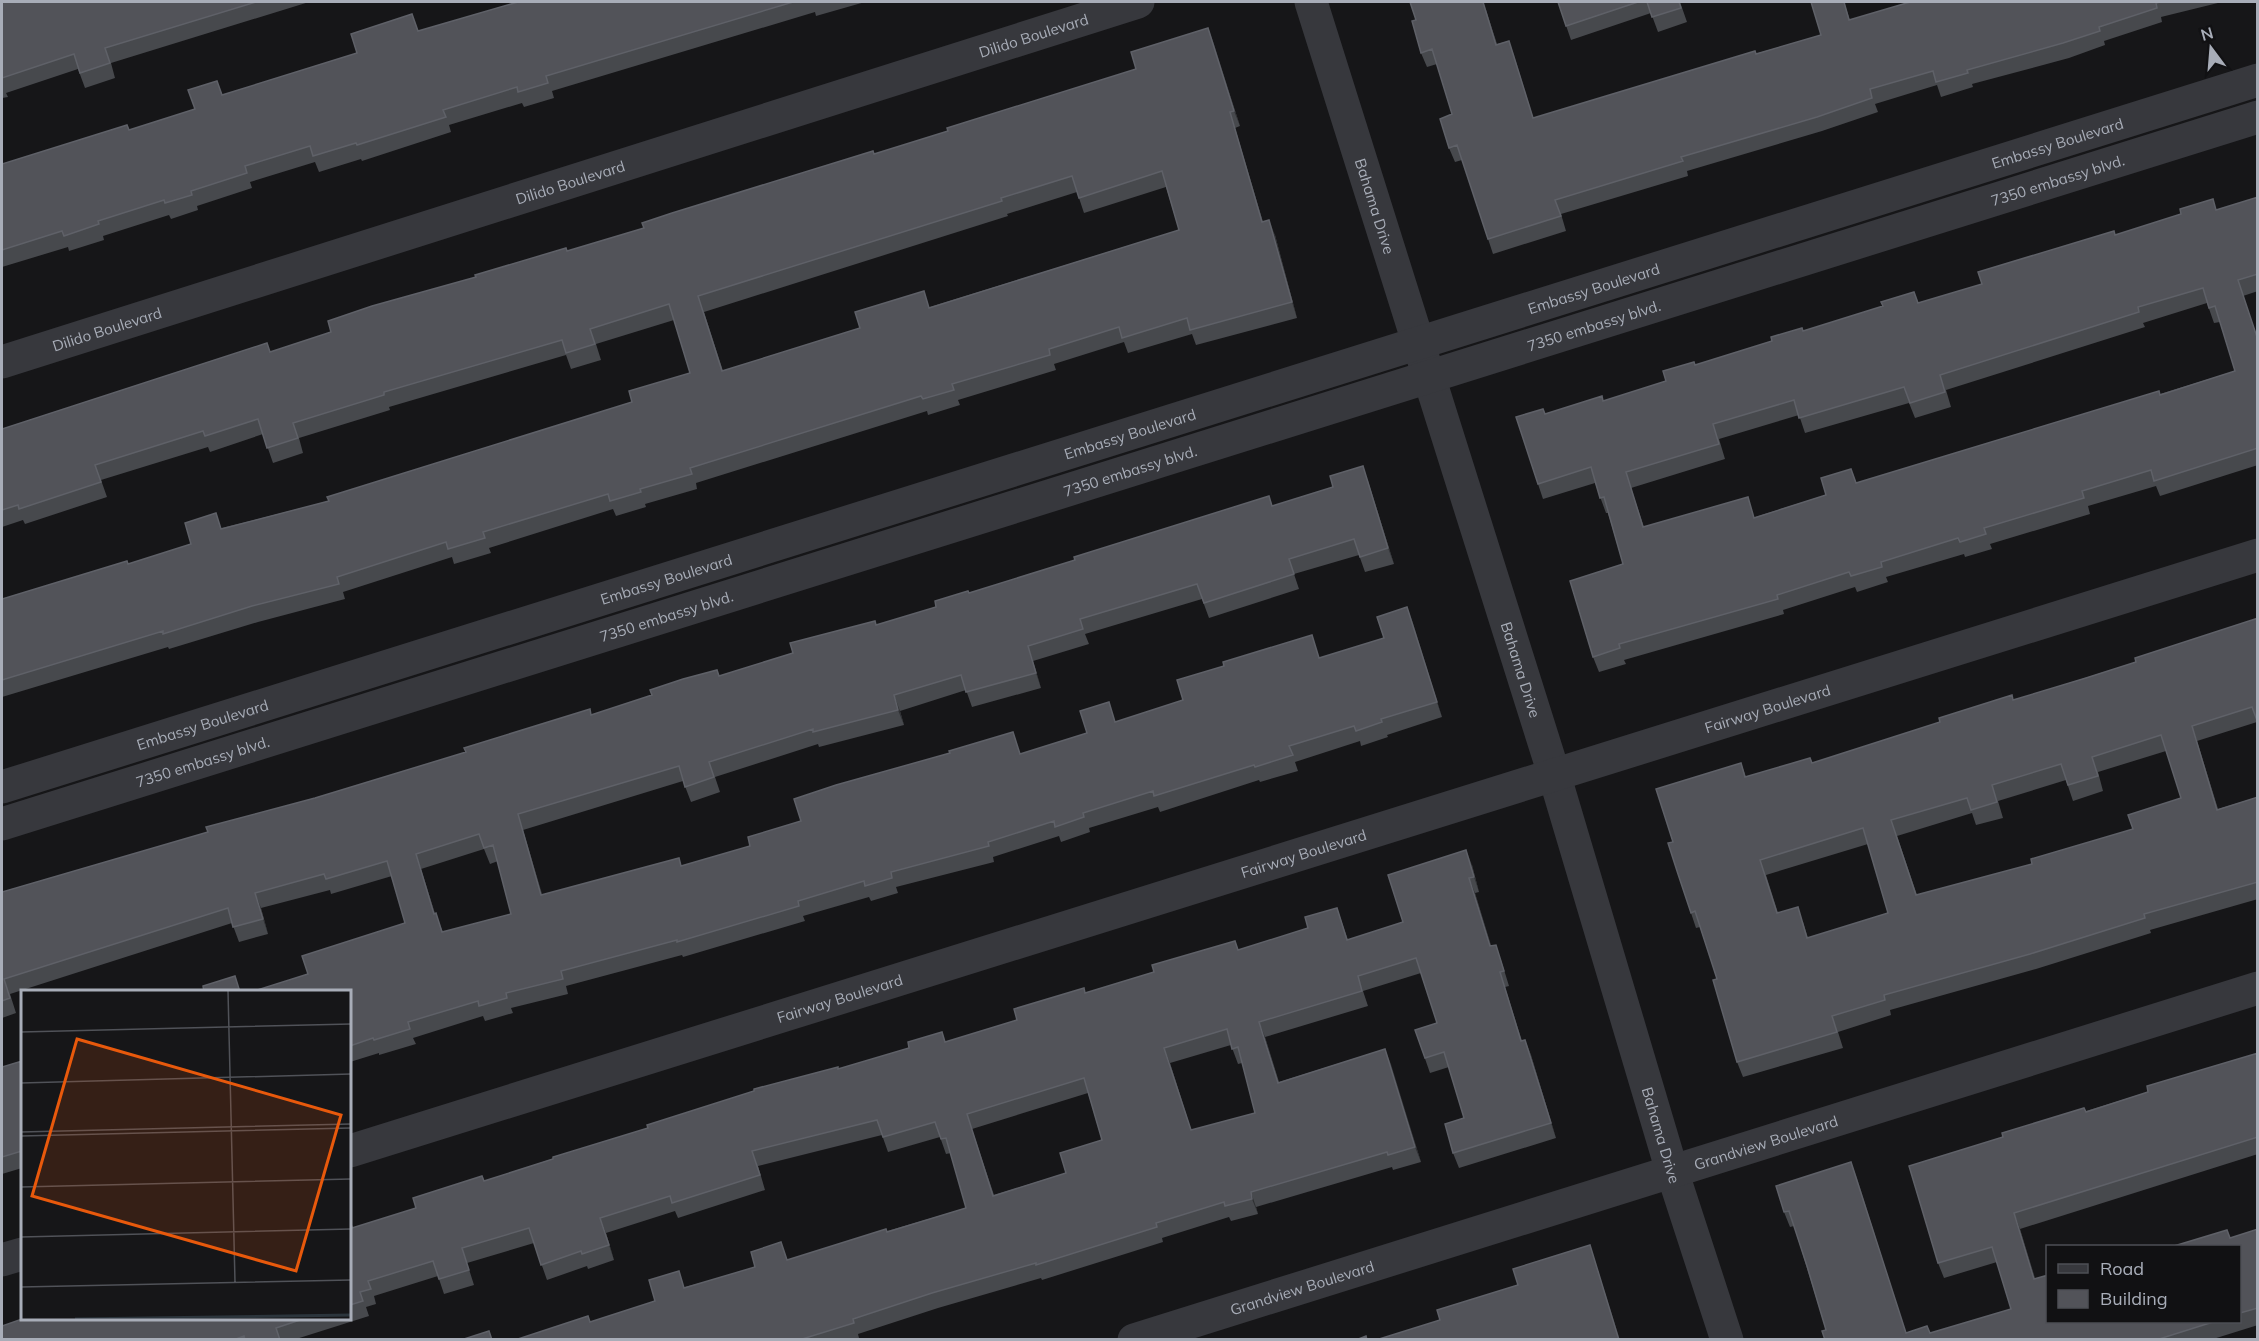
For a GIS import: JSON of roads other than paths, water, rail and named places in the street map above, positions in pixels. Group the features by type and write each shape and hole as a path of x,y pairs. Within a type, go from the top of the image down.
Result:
{"street":[{"name":"Dilido Boulevard","path":"2,362 1138,2"},
{"name":"Bahama Drive","path":"1311,2 1554,774 1672,1171 1727,1340"},
{"name":"Embassy Boulevard","path":"2,787 2258,80"},
{"name":"7350 embassy blvd.","path":"2,824 2258,117"},
{"name":"Fairway Boulevard","path":"351,1151 2258,555"},
{"name":"Grandview Boulevard","path":"1134,1340 2258,988"},
{"path":"2,1260 21,1254"}]}
